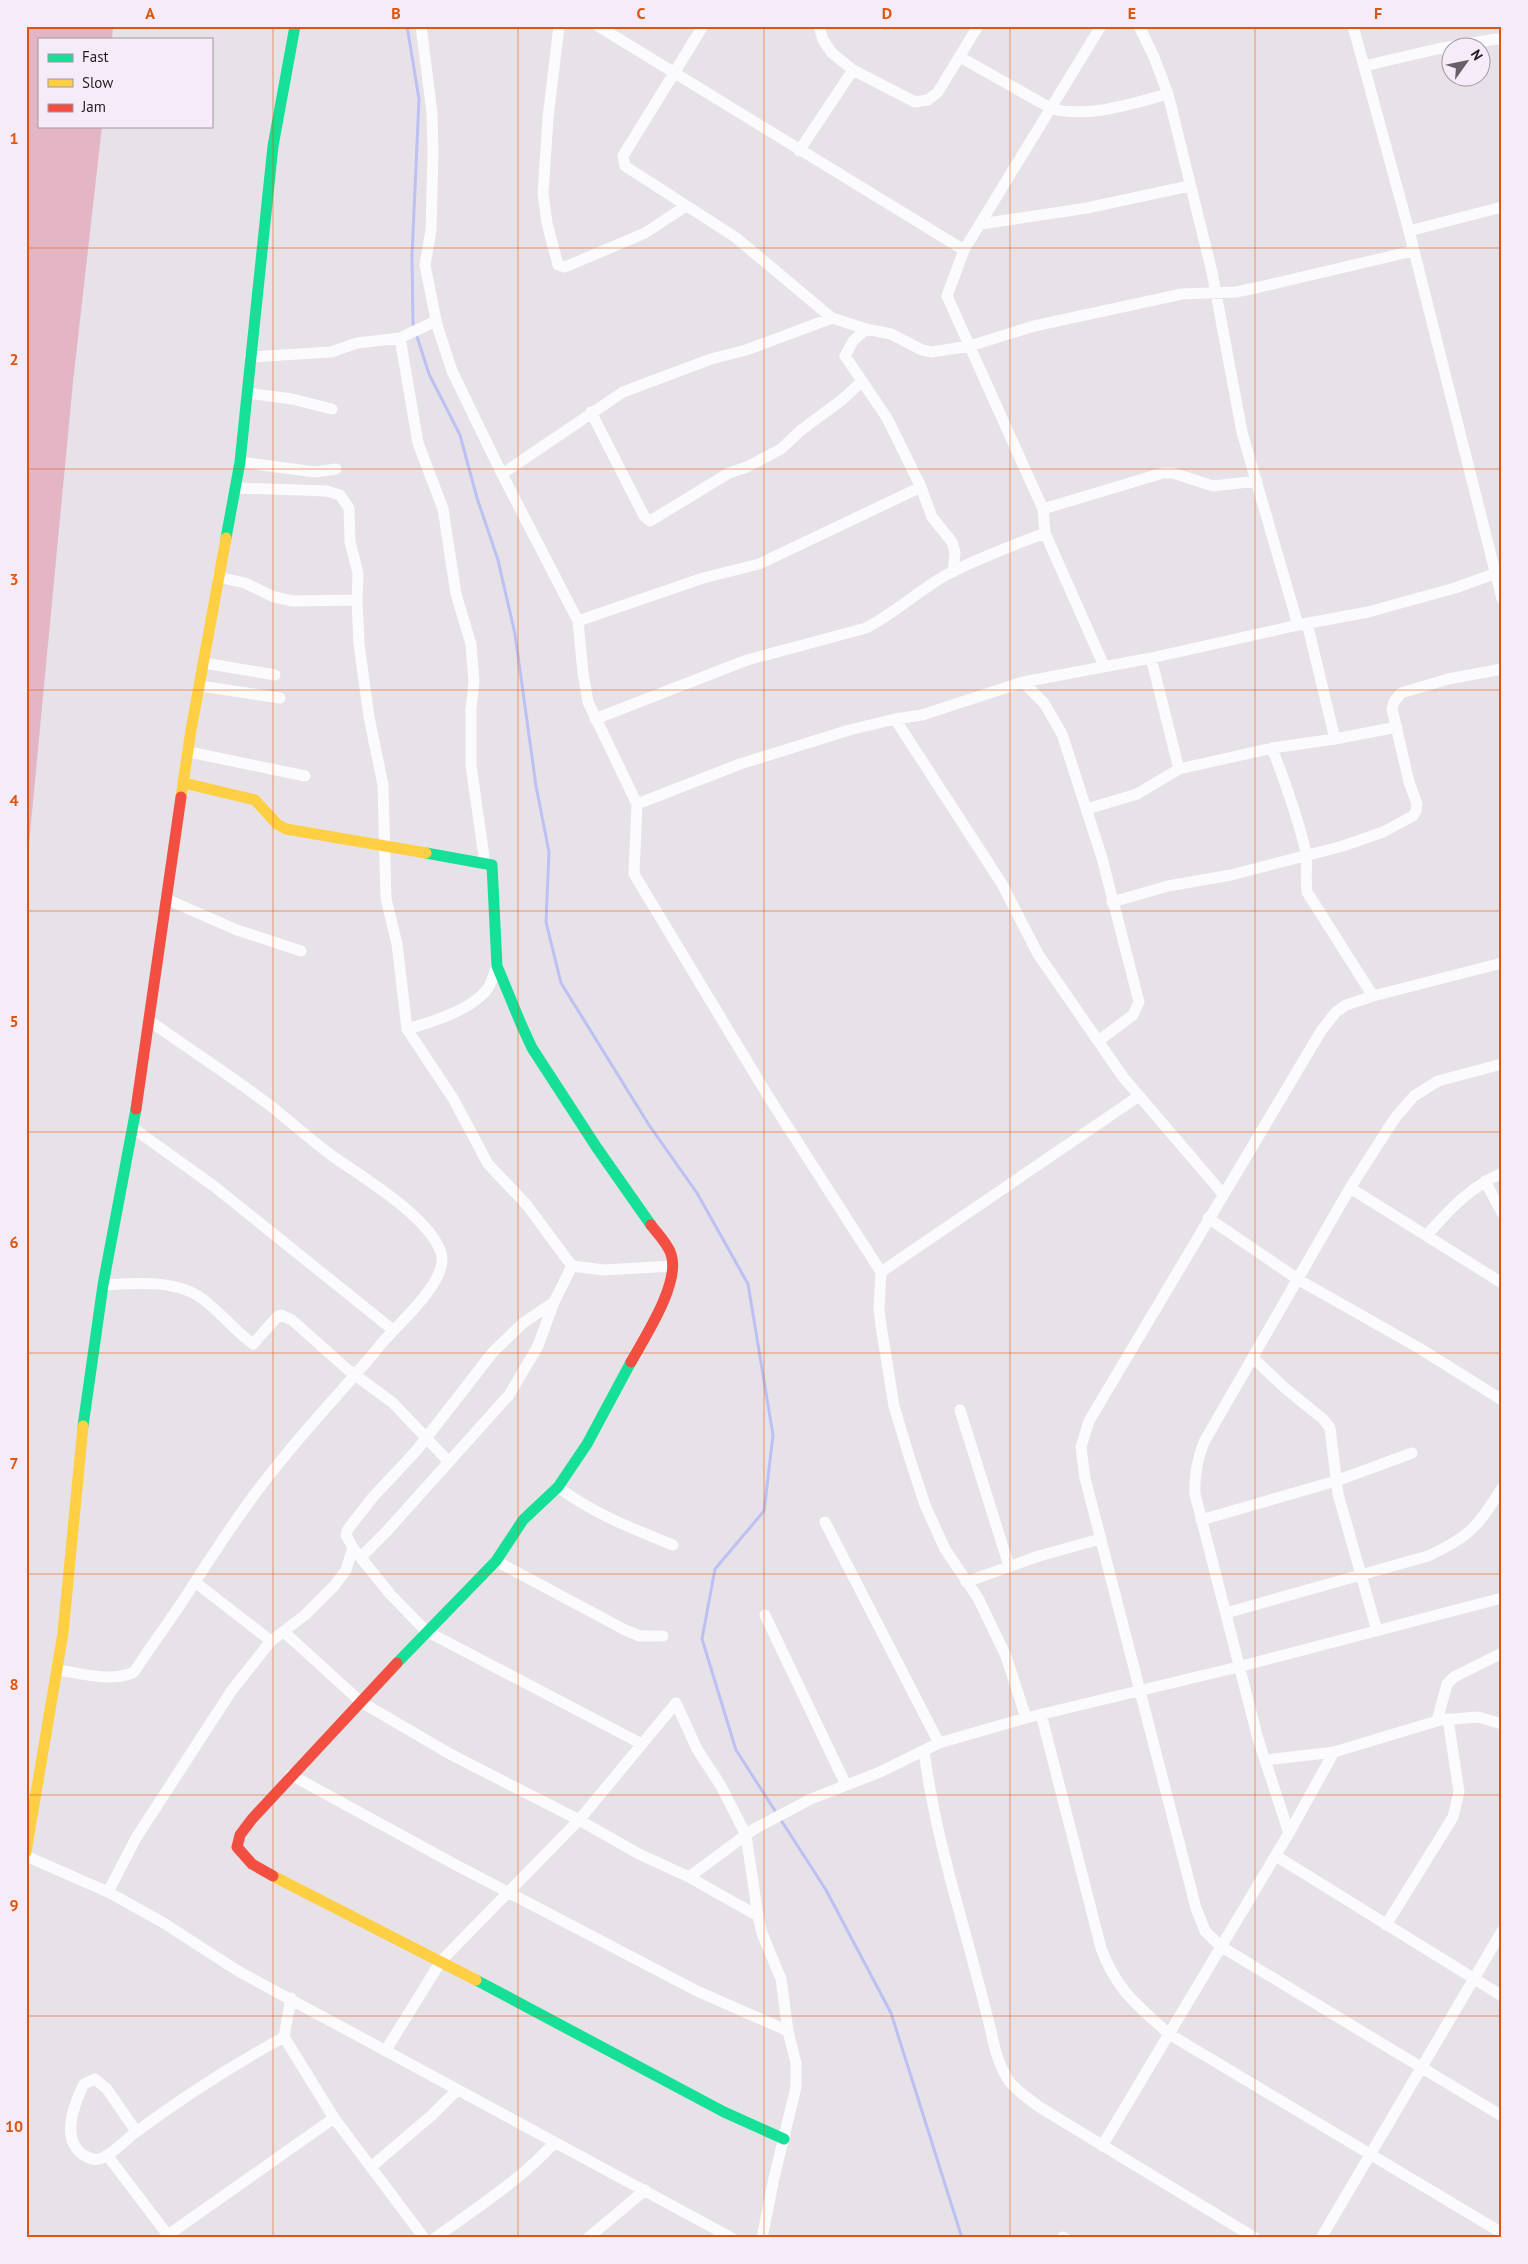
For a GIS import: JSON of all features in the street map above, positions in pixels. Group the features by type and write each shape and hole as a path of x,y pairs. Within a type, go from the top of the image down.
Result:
{"street":[{"path":"26,1852 57,1670 78,1466 103,1285 133,1128 184,783 218,577 240,462 273,146 295,26"},
{"path":"421,26 432,113 433,152 431,230 425,265 436,321 452,371 502,474 578,621 588,702 637,804 634,874 768,1096 881,1272 879,1308 894,1406 925,1505 945,1549 988,1618 1006,1656 1026,1718"},
{"path":"559,26 548,118 543,194 547,223 558,265 566,267 645,233 686,206"},
{"path":"598,26 674,71 716,100 799,151 964,250"},
{"path":"703,26 623,156 622,161 625,166 735,237 832,318 866,329 891,334 922,350 932,352 970,346 1034,326 1112,309 1182,294 1216,293 1260,287 1413,251"},
{"path":"819,26 823,40 832,53 853,70 915,102 928,100 938,92 978,26"},
{"path":"1101,26 1052,109 964,250 948,296 1043,509 1045,534 1104,666"},
{"path":"1139,26 1154,57 1168,94 1189,186 1212,272 1236,404 1257,481 1303,624 1335,739"},
{"path":"1354,26 1410,231 1413,251 1498,572 1502,599"},
{"path":"1364,66 1437,49 1496,39 1502,40"},
{"path":"960,57 1052,109 1068,113 1125,105 1168,94"},
{"path":"799,151 853,70"},
{"path":"981,224 1087,208 1189,186"},
{"path":"1410,231 1502,207"},
{"path":"502,474 561,435 590,412 623,392 656,378 711,359 746,350 832,318"},
{"path":"250,357 331,352 356,343 400,338 436,321"},
{"path":"866,329 853,341 846,356 887,418 921,487 932,517 952,542 955,553 953,572"},
{"path":"400,338 418,443 443,509 456,594 471,644 474,682 470,709 471,766 485,864"},
{"path":"590,412 644,516 650,521 729,473 746,467 781,449 800,431 843,399 862,381"},
{"path":"247,393 292,399 332,409"},
{"path":"240,462 315,472 336,469"},
{"path":"1043,509 1163,473 1213,486 1257,481"},
{"path":"578,621 703,578 760,564 921,487"},
{"path":"236,488 327,491 340,495 349,508 350,542 358,573 359,644 369,717 382,785 386,846 386,899 397,944 408,1029 454,1100 488,1164 526,1204 572,1266 604,1270 673,1266"},
{"path":"595,719 747,660 866,628 883,619 953,572 1004,549 1045,534"},
{"path":"637,804 740,764 849,730 895,719 922,715 1023,682 1151,658 1303,624 1368,612 1455,588 1498,572"},
{"path":"218,577 245,584 274,597 293,602 357,600"},
{"path":"1151,658 1179,769"},
{"path":"204,662 275,676"},
{"path":"1112,902 1168,886 1231,875 1343,846 1383,832 1413,816 1417,804 1409,782 1396,727 1392,709 1394,702 1400,693 1448,679 1502,668"},
{"path":"1023,682 1053,714 1087,809 1139,1002 1133,1015 1098,1041"},
{"path":"200,686 280,698"},
{"path":"895,719 1002,884 1038,954 1123,1078 1223,1194"},
{"path":"1087,809 1137,794 1179,769 1272,748 1335,739 1396,727"},
{"path":"1272,748 1290,798 1306,855 1305,878 1307,892 1372,996"},
{"path":"189,752 305,776"},
{"path":"184,783 256,800 277,824 286,829 492,865 496,966 532,1048 622,1187 654,1226 671,1253 673,1266 671,1283 645,1336 608,1400 587,1444 558,1487 523,1520 496,1562 426,1631 291,1775 242,1833 237,1847 252,1864 296,1888 390,1938 440,1961 724,2112 784,2139"},
{"path":"166,899 237,930 301,951"},
{"path":"1502,963 1372,996 1346,1005 1336,1012 1321,1031 1088,1421 1081,1446 1085,1478 1100,1539 1141,1690 1196,1908 1205,1931 1220,1946 1502,2116"},
{"path":"408,1029 439,1020 469,1004 487,989 496,966"},
{"path":"57,1670 112,1677 125,1676 134,1672 228,1530 323,1409 393,1330 411,1313 439,1274 443,1263 442,1256 433,1238 393,1199 360,1173 333,1156 271,1106 150,1021"},
{"path":"1289,1833 1265,1760 1238,1667 1226,1613 1201,1520 1195,1494 1194,1478 1199,1455 1204,1442 1299,1280 1350,1188 1395,1118 1414,1096 1438,1081 1502,1064"},
{"path":"881,1272 1139,1096"},
{"path":"133,1128 215,1187 393,1330"},
{"path":"1427,1235 1463,1197 1485,1181 1502,1173"},
{"path":"1485,1181 1502,1213"},
{"path":"1350,1188 1407,1226 1427,1235 1502,1283"},
{"path":"1208,1218 1299,1280 1419,1348 1502,1400"},
{"path":"108,1892 136,1838 232,1690 271,1641 320,1601 334,1586 357,1553 386,1532 509,1395 538,1346 554,1302 572,1266"},
{"path":"103,1285 172,1286 188,1290 204,1299 236,1332 253,1344 277,1317 285,1316 393,1404 427,1436 450,1462"},
{"path":"554,1302 523,1323 493,1352 427,1436 390,1481 373,1497 348,1529 348,1540 390,1594 426,1631 642,1744"},
{"path":"1254,1358 1286,1389 1327,1423 1333,1441 1338,1494 1377,1631"},
{"path":"960,1410 1009,1566"},
{"path":"1201,1520 1336,1481 1412,1453"},
{"path":"558,1487 574,1499 604,1515 673,1545"},
{"path":"1226,1613 1428,1556 1455,1544 1478,1525 1502,1488"},
{"path":"825,1522 939,1743"},
{"path":"966,1582 1009,1566 1100,1539"},
{"path":"496,1562 627,1631 640,1636 664,1636"},
{"path":"195,1582 271,1641"},
{"path":"689,1877 746,1835 811,1799 880,1772 939,1743 1041,1714 1238,1667 1502,1598"},
{"path":"765,1615 846,1785"},
{"path":"284,1632 361,1702 450,1754 579,1820 639,1854 689,1877 758,1916"},
{"path":"1386,1925 1453,1817 1459,1792 1443,1720 1447,1684 1454,1678 1502,1653"},
{"path":"386,2050 440,1961 579,1820 676,1703 697,1748 721,1786 746,1835 758,1916 762,1933 781,1979 788,2031 796,2063 796,2087 762,2238"},
{"path":"1041,1714 1101,1948 1109,1969 1127,1996 1169,2034 1502,2234"},
{"path":"1265,1760 1334,1752 1443,1720 1478,1717 1502,1724"},
{"path":"924,1751 928,1779 944,1848 994,2049 1004,2076 1016,2089 1041,2108 1255,2238"},
{"path":"1102,2146 1220,1946 1276,1856 1334,1752"},
{"path":"291,1775 697,1991 788,2031"},
{"path":"26,1856 108,1892 162,1922 222,1962 732,2238"},
{"path":"1276,1856 1502,1996"},
{"path":"1321,2238 1502,1931"},
{"path":"291,1998 284,2037 334,2118 424,2238"},
{"path":"136,2132 107,2089 95,2079 84,2084 73,2116 70,2132 72,2143 89,2159 100,2160 136,2132 250,2055 284,2037"},
{"path":"371,2167 432,2115 457,2090"},
{"path":"107,2155 169,2236 334,2118"},
{"path":"435,2238 495,2195 544,2155 555,2142"},
{"path":"588,2238 645,2190"}],"shaded area":[{"path":"26,26 113,26 112,38 38,38 38,128 102,128 73,382 26,875"}],"waterway":[{"path":"407,26 419,99 412,256 413,324 429,374 460,435 477,498 498,560 515,634 536,786 549,852 546,922 561,983 649,1125 697,1193 748,1284 773,1435 764,1511 715,1569 702,1639 736,1750 826,1890 891,2013 962,2238"}],"traffic: fast":[{"path":"226,538 240,462 273,146 295,26"},
{"path":"426,853 492,865 497,966 521,1024 532,1048 597,1148 651,1225"},
{"path":"83,1426 103,1285 136,1109"},
{"path":"397,1663 496,1561 523,1520 558,1487 587,1444 631,1362"},
{"path":"476,1980 724,2112 784,2139"}],"traffic: slow":[{"path":"181,797 191,730 226,538"},
{"path":"184,783 255,800 277,824 286,829 426,853"},
{"path":"26,1852 63,1633 83,1426"},
{"path":"273,1876 476,1980"}],"traffic: jam":[{"path":"136,1109 181,797"},
{"path":"631,1362 660,1309 671,1279 673,1266 670,1250 651,1225"},
{"path":"273,1876 252,1864 237,1847 240,1835 252,1819 397,1663"}]}
